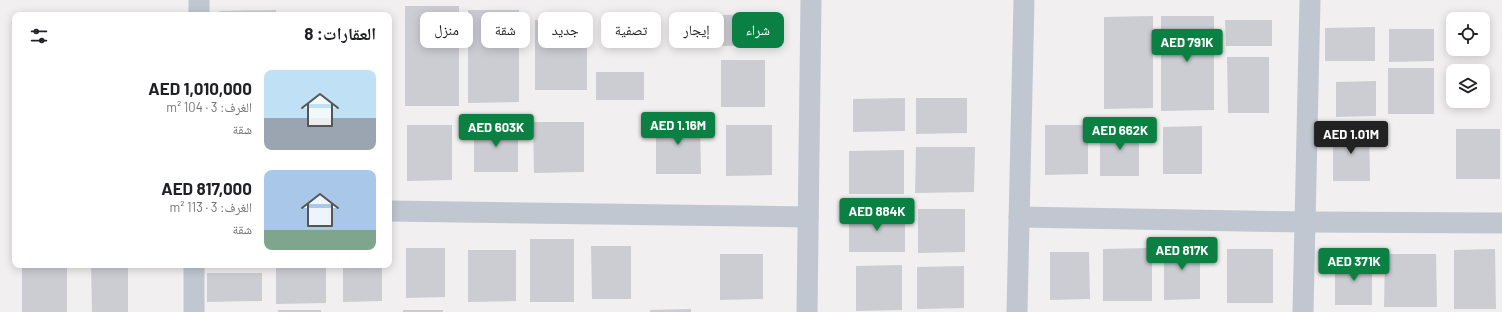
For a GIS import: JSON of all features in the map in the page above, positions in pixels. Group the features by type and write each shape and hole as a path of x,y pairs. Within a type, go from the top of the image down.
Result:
{"street":[{"path":"199,0 199,12"},
{"path":"807,312 811,0"},
{"path":"1017,312 1024,0"},
{"path":"1302,312 1310,0"},
{"path":"392,211 808,217"},
{"path":"1019,217 1305,222 1502,223"},
{"path":"194,268 194,312"}],"building":[{"path":"405,6 459,6 459,12 420,12 420,48 459,48 459,106 405,106"},
{"path":"276,10 276,12 219,12"},
{"path":"468,10 519,10 519,12 481,12 481,48 519,48 519,102 468,103 468,48 473,48 473,12 468,12"},
{"path":"724,15 732,15 732,46 724,46"},
{"path":"1153,16 1153,108 1104,109 1104,17"},
{"path":"1161,16 1214,16 1214,110 1161,111"},
{"path":"535,20 538,20 538,48 587,48 587,90 535,90"},
{"path":"1225,20 1272,20 1272,46 1226,46"},
{"path":"1375,27 1375,61 1325,61 1325,28"},
{"path":"1389,29 1434,29 1434,61 1389,62"},
{"path":"1227,57 1269,57 1269,113 1228,113"},
{"path":"721,60 765,60 765,107 721,107"},
{"path":"1388,68 1434,68 1434,114 1388,114"},
{"path":"596,72 644,72 644,100 596,100"},
{"path":"1376,81 1376,116 1336,117 1336,82"},
{"path":"905,98 905,131 853,132 853,99"},
{"path":"916,98 967,98 967,133 916,134"},
{"path":"656,118 700,118 701,174 656,174"},
{"path":"533,122 584,122 584,172 534,173"},
{"path":"474,124 518,124 518,172 474,172"},
{"path":"407,125 452,125 452,180 407,181"},
{"path":"726,125 772,125 772,175 726,176"},
{"path":"1045,125 1088,125 1088,174 1045,175"},
{"path":"1100,126 1139,126 1139,176 1100,176"},
{"path":"1202,126 1202,174 1163,174 1163,127"},
{"path":"1333,129 1369,129 1370,181 1333,181"},
{"path":"1456,129 1500,129 1500,179 1456,179"},
{"path":"916,147 975,147 974,192 915,193"},
{"path":"904,150 904,194 849,194 849,151"},
{"path":"918,209 965,209 965,252 918,253"},
{"path":"849,212 905,212 905,252 849,252"},
{"path":"530,239 574,239 574,302 530,302"},
{"path":"1200,242 1200,299 1164,300 1164,243"},
{"path":"591,246 631,246 631,299 592,299"},
{"path":"406,248 445,248 445,297 406,298"},
{"path":"1152,248 1152,301 1103,301 1103,249"},
{"path":"1227,249 1273,249 1273,303 1227,303"},
{"path":"1495,249 1496,309 1454,309 1454,250"},
{"path":"468,250 516,250 516,301 468,302"},
{"path":"1050,252 1089,252 1090,299 1050,300"},
{"path":"720,254 763,254 763,299 720,300"},
{"path":"1385,254 1436,254 1437,307 1384,307"},
{"path":"1335,258 1372,258 1372,305 1335,305"},
{"path":"902,265 902,310 856,311 856,266"},
{"path":"964,266 964,308 917,309 917,267"},
{"path":"22,268 67,268 67,312 22,312"},
{"path":"91,268 128,268 128,312 92,312"},
{"path":"276,268 326,268 326,303 276,304"},
{"path":"343,268 382,268 382,301 343,302"},
{"path":"207,273 262,273 262,301 207,302"},
{"path":"691,309 691,312 650,312 650,310"},
{"path":"278,310 321,310 321,312 278,312"},
{"path":"403,310 443,310 443,312 403,312"}]}
